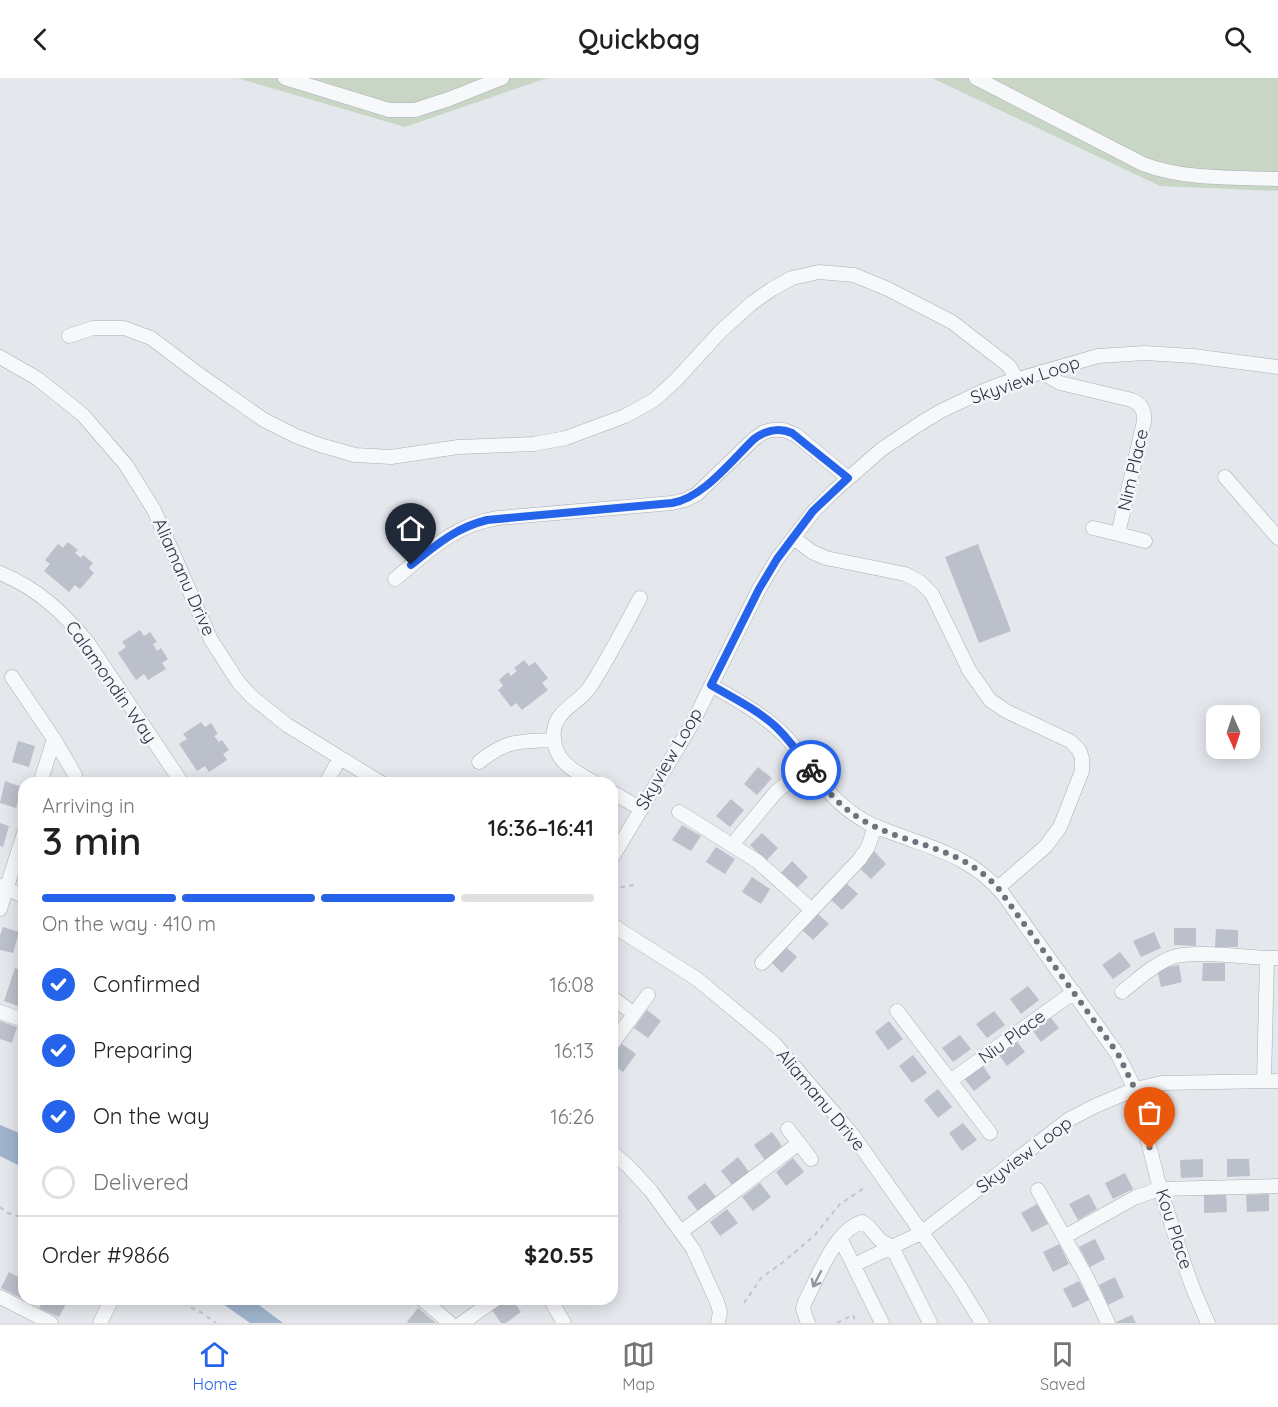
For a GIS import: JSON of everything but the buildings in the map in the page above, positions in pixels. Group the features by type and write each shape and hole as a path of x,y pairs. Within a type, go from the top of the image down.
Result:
{"street":[{"path":"285,78 389,110 415,110 502,78"},
{"path":"976,78 1158,170 1194,176 1278,179"},
{"path":"69,336 93,328 124,328 151,338 189,368 264,420 296,436 355,455 391,458 458,447 534,444 566,438 625,416 654,400 676,380 721,331 752,303 792,278 819,272 854,275 888,289 952,322 1009,366 1017,379"},
{"name":"Skyview Loop","path":"618,848 692,724 759,589 777,559 813,511 882,449 941,411 981,392 1017,379 1098,356 1145,353 1193,356 1278,367"},
{"name":"Aliamanu Drive","path":"0,357 38,379 83,415 126,465 154,510 211,640 239,683 278,718 371,777"},
{"name":"Nim Place","path":"1041,372 1060,383 1132,400 1142,408 1145,417 1118,534"},
{"path":"395,579 445,538 476,523 498,518 685,500 702,490 754,439 768,431 780,430 796,435 848,478"},
{"path":"1224,477 1278,538"},
{"name":"Nim Place","path":"1093,528 1145,541"},
{"path":"794,538 812,552 826,558 905,574 920,582 932,594 969,670 990,700 1006,711 1067,740 1079,750 1083,758 1082,771 1060,827 1046,846 998,888"},
{"name":"Calamondin Way","path":"0,573 36,592 73,624 178,777"},
{"path":"585,777 565,765 557,753 554,731 561,714 581,698 591,684 640,598"},
{"path":"12,677 54,739 75,775"},
{"name":"Kou Place","path":"711,685 761,715 774,726 826,790 853,815 875,826 956,856 981,872 998,888 1118,1054 1135,1089 1160,1189 1194,1291 1209,1323"},
{"path":"42,777 54,739"},
{"path":"479,762 507,744 520,741 554,740"},
{"path":"329,777 340,758"},
{"path":"732,845 777,792 808,766"},
{"path":"618,796 641,809"},
{"path":"679,812 757,861 812,910"},
{"path":"762,963 864,854 875,826"},
{"path":"0,909 3,887 18,848"},
{"path":"3,887 18,893"},
{"name":"Aliamanu Drive","path":"618,929 698,979 774,1043 852,1134 958,1284 982,1323"},
{"path":"1122,992 1160,963 1174,956 1197,954 1273,958 1271,1081"},
{"name":"Niu Place","path":"950,1081 1074,992"},
{"path":"618,1036 648,995"},
{"path":"618,1002 634,1014"},
{"path":"897,1011 990,1133"},
{"path":"0,1012 18,1018"},
{"name":"Skyview Loop","path":"854,1265 921,1233 1068,1120 1095,1106 1135,1089 1162,1083 1271,1081"},
{"path":"788,1129 811,1159"},
{"path":"681,1232 799,1143"},
{"path":"618,1157 651,1191 693,1249 717,1302 720,1312 718,1323"},
{"path":"1064,1237 1136,1197 1160,1189 1278,1186"},
{"path":"1038,1190 1087,1278 1108,1323"},
{"path":"808,1323 803,1309 805,1302 832,1250 849,1228 862,1222 880,1240 892,1247 930,1323"},
{"path":"840,1238 882,1323"},
{"path":"0,1297 51,1323"},
{"path":"100,1323 109,1305"},
{"path":"429,1305 450,1323"},
{"path":"462,1323 488,1305"},
{"path":"554,1305 564,1323"}],"path":[{"path":"618,888 634,885"},
{"path":"744,1303 762,1277 814,1235 840,1204 867,1186"},
{"path":"0,1207 18,1216"},
{"path":"187,1305 216,1323"},
{"path":"837,1323 853,1315 856,1323"}],"green space":[{"path":"237,78 547,78 405,127"},
{"path":"932,78 1278,78 1278,191 1160,186"}],"water":[{"path":"0,1125 18,1132 18,1165 0,1156"},
{"path":"224,1305 259,1305 283,1323 250,1323"}],"way so far":[{"path":"811,770 831,796 853,815 879,828 956,856 981,872 998,888 1118,1054 1135,1089 1150,1149"}],"route":[{"path":"411,565 455,532 487,520 685,500 702,490 760,434 776,430 792,433 848,478 813,511 777,559 759,589 711,685 761,715 774,726 811,770"}]}
